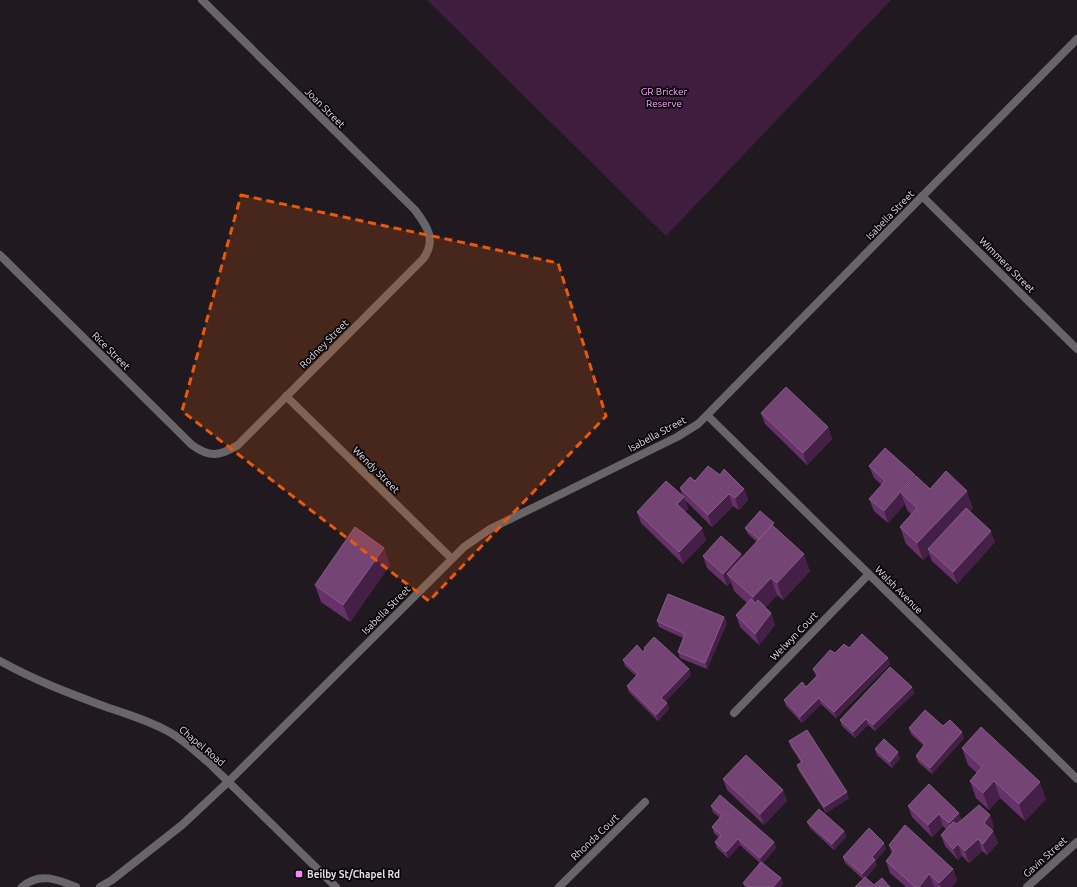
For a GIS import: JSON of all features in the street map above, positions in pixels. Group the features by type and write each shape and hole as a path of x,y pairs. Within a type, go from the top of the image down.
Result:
{"street":[{"name":"Joan Street","path":"202,0 414,210 423,221 430,234"},
{"name":"Isabella Street","path":"100,887 112,880 182,825 228,782 464,547 490,529 677,437 698,424 1077,39"},
{"name":"Wimmera Street","path":"922,196 1077,349"},
{"name":"Rodney Street","path":"213,455 229,451 238,445 423,259 429,252 430,234"},
{"name":"Rice Street","path":"0,255 192,445 199,450 213,455"},
{"name":"Wendy Street","path":"286,396 452,559"},
{"name":"Walsh Avenue","path":"707,415 1077,779"},
{"name":"Welwyn Court","path":"734,713 868,574"},
{"name":"Chapel Road","path":"0,661 24,675 50,686 155,724 172,733 188,745 228,782 336,887"},
{"name":"Rhonda Court","path":"559,887 645,802"},
{"name":"Gavin Street","path":"1027,887 1077,842"},
{"path":"22,887 35,879 46,877 56,879 76,887"}],"highlighted area":[{"path":"241,195 558,263 606,416 429,601 182,411"}],"green space":[{"name":"GR Bricker Reserve","path":"427,0 891,0 666,236"}],"building":[{"path":"786,387 828,427 803,453 761,413"},
{"path":"885,448 915,475 884,511 869,499 885,481 869,466"},
{"path":"708,466 720,475 724,469 744,489 735,498 729,494 708,515 680,488 690,477 695,481"},
{"path":"946,471 967,491 917,543 900,527 917,508 901,493 916,476 930,489"},
{"path":"666,481 684,497 677,504 702,528 679,552 637,512"},
{"path":"966,508 991,531 953,572 928,549"},
{"path":"760,511 774,523 759,539 745,528"},
{"path":"772,525 804,554 777,583 771,578 753,597 727,574"},
{"path":"355,527 384,548 343,605 315,585"},
{"path":"721,536 741,554 723,574 703,556"},
{"path":"668,594 724,617 705,663 678,652 685,634 657,621"},
{"path":"751,599 755,603 758,600 771,613 755,634 736,615"},
{"path":"862,634 888,658 834,712 819,698 800,717 784,700 802,682 806,687 818,675 813,669 830,650 835,653 844,644 849,648"},
{"path":"654,637 689,669 661,698 667,703 656,715 627,686 638,674 623,660 637,645 643,652 645,649 644,648"},
{"path":"890,667 912,687 873,725 866,719 853,732 840,720"},
{"path":"925,710 943,726 950,720 962,732 930,768 916,756 925,744 909,728"},
{"path":"981,727 1040,782 1019,804 994,781 983,793 970,781 982,767 962,748"},
{"path":"807,730 847,792 824,807 797,765 802,762 789,741"},
{"path":"884,739 898,752 890,762 875,749"},
{"path":"746,755 783,790 760,814 723,779"},
{"path":"929,784 959,813 949,823 939,814 928,825 908,806"},
{"path":"720,795 774,842 760,858 738,839 726,852 715,842 721,835 712,827 722,815 711,806"},
{"path":"979,805 990,815 984,823 993,831 983,844 978,839 965,851 958,844 953,849 941,835 953,822 957,824"},
{"path":"819,809 844,831 832,844 807,822"},
{"path":"905,825 953,869 939,883 929,874 919,887 915,887 886,861 894,851 889,845"},
{"path":"869,828 884,843 872,857 875,860 862,874 843,857"},
{"path":"761,862 781,878 773,887 748,887 743,883"},
{"path":"865,877 874,885 882,878 890,887 855,887"}],"place":[{"name":"Beilby St/Chapel Rd","path":"299,874"}]}
